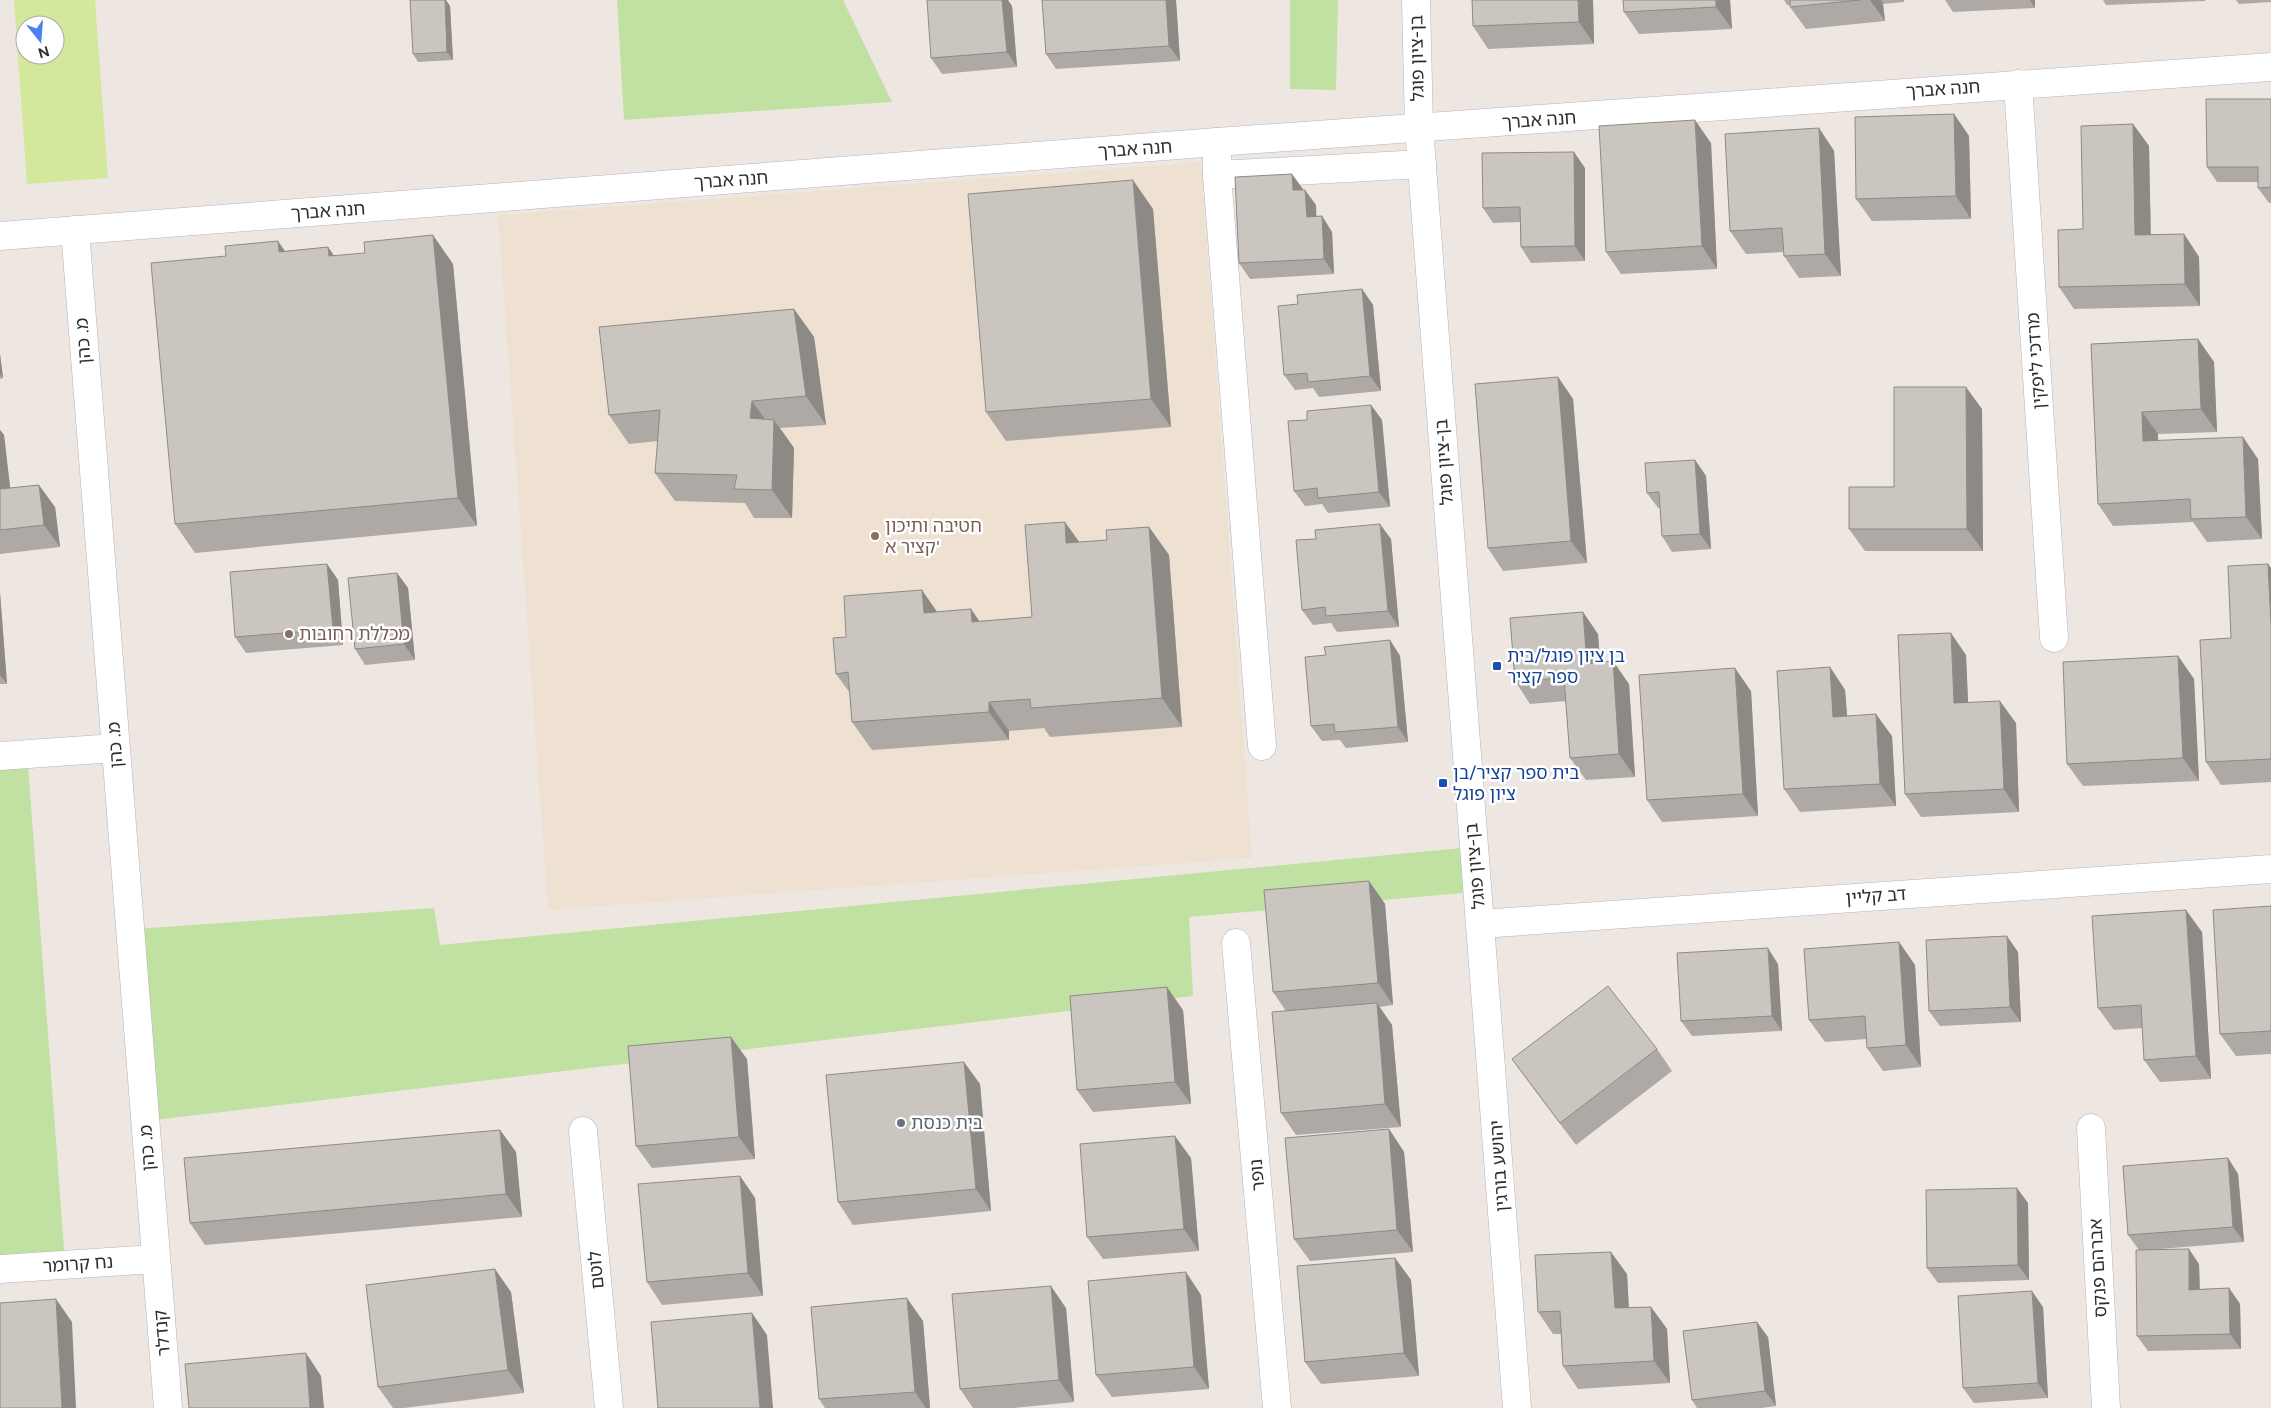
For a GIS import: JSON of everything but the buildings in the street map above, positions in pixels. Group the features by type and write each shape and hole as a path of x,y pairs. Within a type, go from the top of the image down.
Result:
{"street":[{"name":"בן-ציון פוגל","path":"1416,0 1419,128 1474,867 1481,924"},
{"name":"חנה אברך","path":"0,236 1217,142 2271,67"},
{"name":"מרדכי ליפקין","path":"2018,84 2054,638"},
{"path":"1217,142 1217,175 1262,746"},
{"path":"1217,175 1422,164"},
{"name":"מ. כהן","path":"75,230 155,1259"},
{"path":"0,756 115,748"},
{"name":"דב קליין","path":"1481,924 2271,869"},
{"name":"יהושע בורגין","path":"1481,924 1517,1408"},
{"name":"נופר","path":"1236,943 1277,1408"},
{"name":"אברהם פנקס","path":"2091,1128 2106,1408"},
{"name":"לוטם","path":"583,1131 610,1408"},
{"name":"נח קרומר","path":"0,1269 155,1259"},
{"name":"קנדלר","path":"155,1259 168,1408"}],"shaded area":[{"name":"חטיבה ותיכון קציר א'","path":"1201,162 1252,858 548,910 498,215"}],"green space":[{"path":"14,0 95,0 108,178 27,184 19,65 65,65 65,15 15,15"},
{"path":"617,0 843,0 892,102 624,120"},
{"path":"1290,0 1338,0 1336,90 1290,89"},
{"path":"28,765 65,1262 0,1267 0,767"},
{"path":"1462,848 1463,893 1189,917 1193,996 155,1120 136,929 434,908 440,945"}],"place":[{"name":"חטיבה ותיכון קציר א'","path":"875,536"},
{"name":"מכללת רחובות","path":"289,634"},
{"name":"בן ציון פוגל/בית ספר קציר","path":"1497,666"},
{"name":"בית ספר קציר/בן ציון פוגל","path":"1443,783"},
{"name":"בית כנסת","path":"901,1123"}]}
